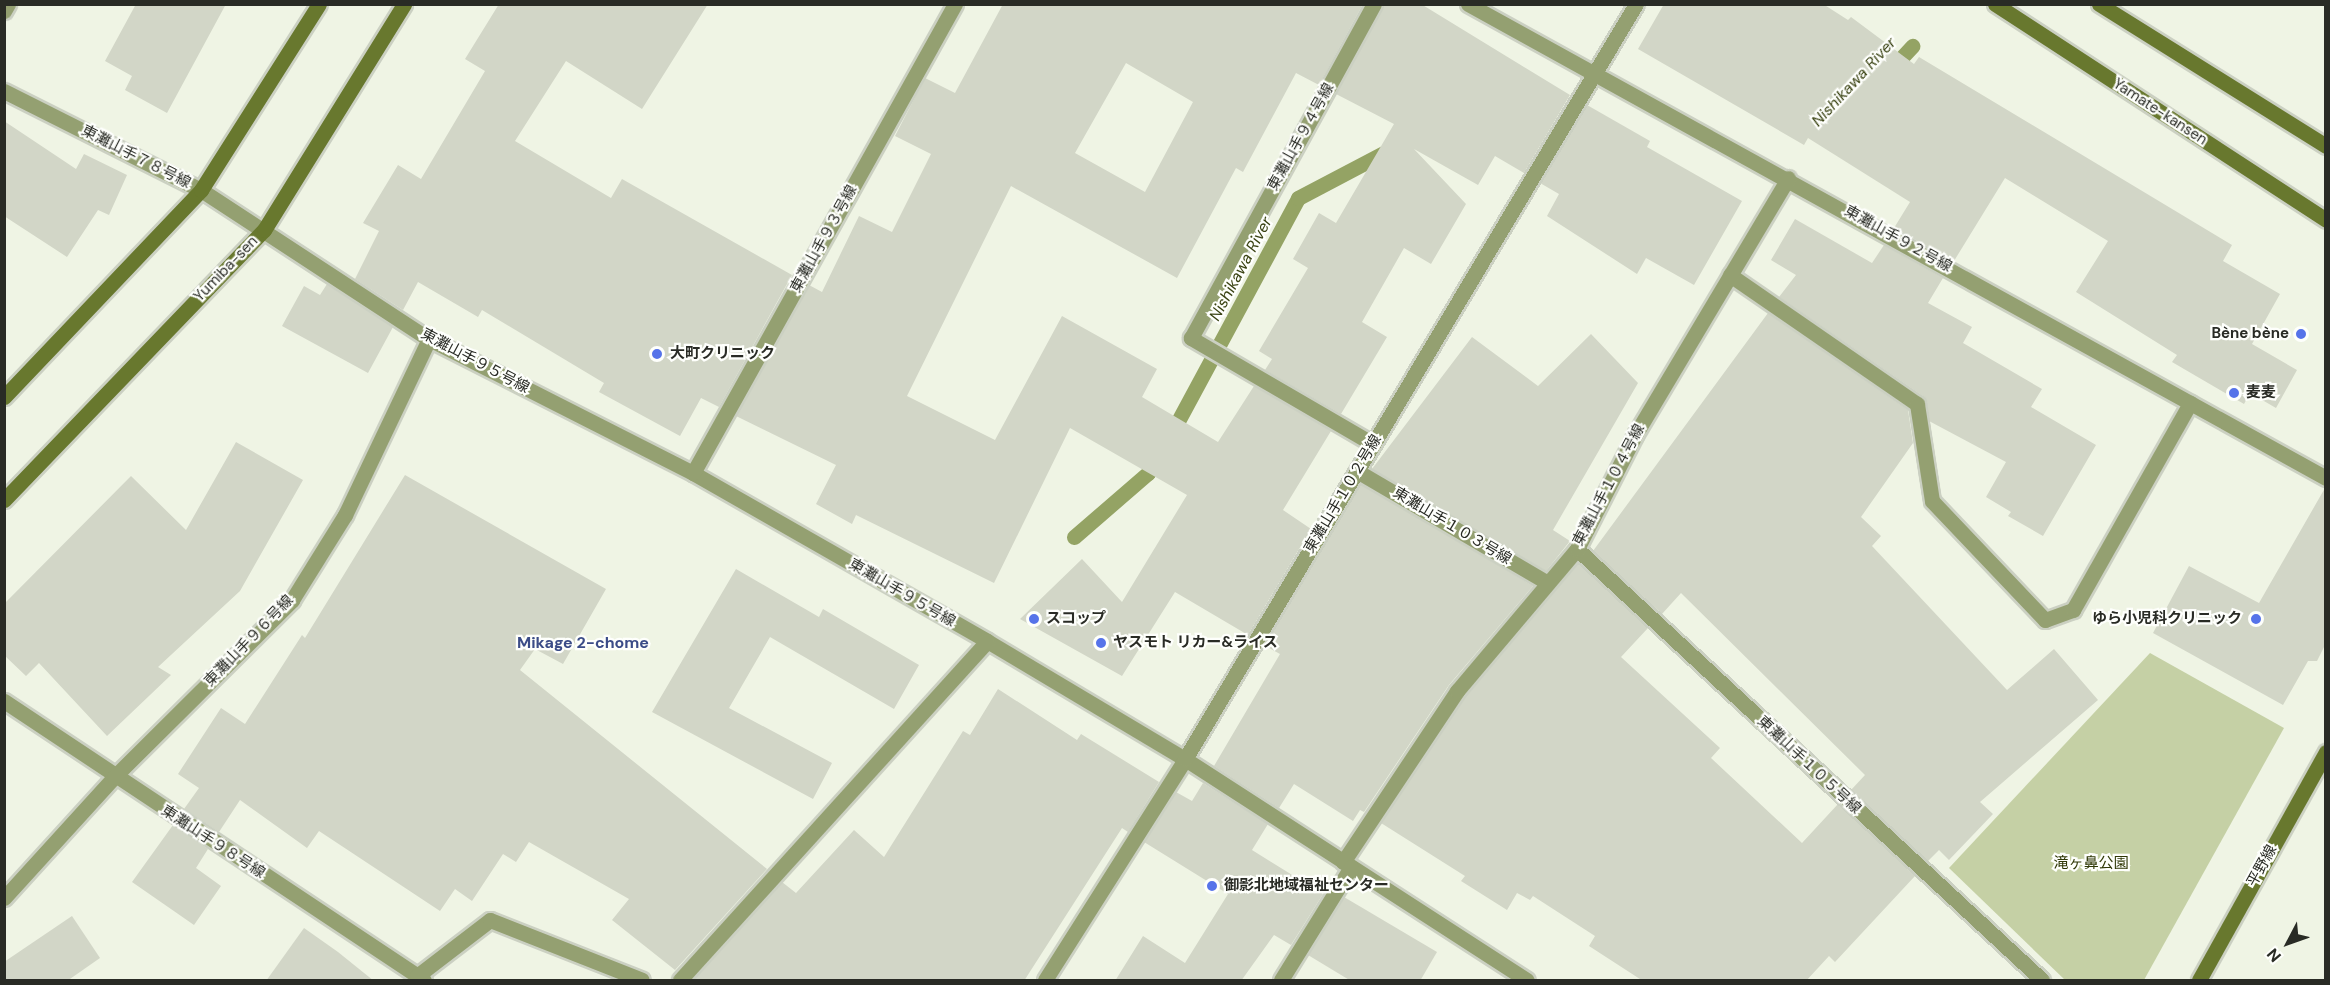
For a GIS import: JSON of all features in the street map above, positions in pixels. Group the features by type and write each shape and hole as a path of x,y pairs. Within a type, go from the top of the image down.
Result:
{"street":[{"path":"4,11 8,4"},
{"path":"4,397 201,190 319,4"},
{"name":"Yumiba-sen","path":"4,500 264,230 404,4"},
{"name":"東灘山手９３号線","path":"693,473 955,4"},
{"name":"東灘山手９４号線","path":"1373,444 1191,338 1374,4"},
{"name":"東灘山手９２号線","path":"1468,4 1788,178 2325,478"},
{"name":"東灘山手１０２号線","path":"1045,981 1185,759 1636,4"},
{"name":"Yamate-kansen","path":"1995,4 2325,220"},
{"path":"2099,4 2325,146"},
{"name":"東灘山手７８号線","path":"4,91 201,190 264,230"},
{"name":"東灘山手１０４号線","path":"1281,981 1347,865 1457,691 1546,582 1577,549 1635,435 1788,178"},
{"name":"東灘山手９５号線","path":"264,230 429,339 693,473 987,641 1185,759 1527,981"},
{"path":"1730,275 1917,404 1932,501 2045,620 2073,610 2190,403"},
{"name":"東灘山手９６号線","path":"4,898 114,777 292,600 345,515 429,339"},
{"name":"東灘山手１０３号線","path":"1357,471 1546,582"},
{"name":"東灘山手１０５号線","path":"1577,549 2035,979"},
{"path":"680,981 987,641"},
{"name":"東灘山手９８号線","path":"4,701 114,777 420,979"},
{"name":"平野線","path":"2199,981 2325,752"},
{"path":"420,979 490,920 642,981"}],"green space":[{"name":"滝ヶ鼻公園","path":"2150,653 2284,728 2144,980 2065,980 1949,868"}],"building":[{"path":"136,4 226,4 167,113 125,90 132,76 105,61"},
{"path":"499,4 708,4 642,109 566,61 515,141 611,198 622,179 792,275 719,407 701,398 680,436 599,392 604,383 482,310 478,317 418,282 403,310 355,279 379,231 363,223 398,165 421,179 485,71 465,59"},
{"path":"1003,4 1363,4 1319,85 1296,73 1243,172 1236,168 1177,278 1011,186 907,396 995,440 1062,316 1157,369 1142,397 1218,442 1254,386 1331,431 1283,510 1311,529 1248,635 1175,592 1122,676 1020,619 1082,559 1122,602 1187,495 1070,428 994,583 856,515 852,524 816,504 836,465 736,416 809,285 822,292 859,216 892,232 931,154 895,136 925,78 955,93","holes":["1126,63 1193,102 1145,192 1075,153"]},
{"path":"1384,4 1421,4 1570,95 1524,173 1495,156 1478,185 1414,149 1466,204 1431,264 1404,248 1362,322 1387,337 1341,414 1265,370 1272,359 1259,351 1308,268 1293,259 1319,213 1336,223 1394,124 1336,94"},
{"path":"1664,4 1823,4 1848,20 1851,17 1914,64 1919,57 2232,245 2223,261 2280,294 2252,344 2297,370 2276,408 2250,393 2244,404 2172,362 2177,355 2076,292 2108,241 2005,178 1954,261 1894,228 1910,202 1808,138 1804,145 1638,49"},
{"path":"1587,105 1650,141 1647,147 1742,201 1694,285 1646,258 1637,274 1547,216 1559,194 1540,183"},
{"path":"4,121 76,169 84,154 127,175 109,215 98,210 67,257 4,216"},
{"path":"1795,219 1872,263 1884,245 1943,278 1928,303 1972,327 1963,343 2042,389 2031,407 2096,445 2043,536 2008,516 2011,512 1986,497 2006,462 1929,421 1923,396 1779,297 1796,275 1771,260"},
{"path":"327,284 393,327 368,373 282,326 304,286 320,295"},
{"path":"1768,313 1908,410 1913,443 1861,517 1881,536 1872,546 2007,690 2054,649 2098,700 1980,802 1993,814 1949,860 1939,850 1928,861 1851,790 1865,775 1681,593 1662,614 1593,551"},
{"path":"1591,334 1638,383 1553,530 1570,541 1546,571 1372,469 1472,337 1538,386"},
{"path":"236,442 303,480 240,591 158,667 171,675 107,736 39,663 26,676 4,655 4,604 131,476 186,530"},
{"path":"405,475 606,589 563,664 535,649 520,670 767,869 675,970 612,920 629,899 529,842 516,862 503,854 472,901 455,889 440,911 319,831 307,848 240,800 219,832 184,809 199,788 178,774 221,708 245,724 302,635 305,638"},
{"path":"1361,484 1533,586 1449,685 1364,812 1360,810 1353,821 1294,784 1279,808 1214,766 1280,654 1264,645"},
{"path":"2325,488 2325,645 2317,661 2308,661 2283,705 2153,633 2189,566 2259,603"},
{"path":"1578,563 1648,628 1621,657 1720,748 1711,758 1802,843 1838,804 1915,876 1835,962 1829,956 1806,981 1643,981 1589,946 1595,936 1533,896 1530,900 1517,893 1507,910 1461,881 1465,876 1381,823 1465,697"},
{"path":"736,569 819,617 823,609 919,665 894,709 770,637 729,708 832,763 813,799 652,712"},
{"path":"998,689 1077,740 1081,734 1159,782 1128,832 1122,828 1024,981 693,981 782,882 796,893 854,830 884,857 963,731 970,735"},
{"path":"1203,783 1268,824 1252,850 1323,894 1291,945 1274,935 1241,981 1115,981 1143,936 1185,963 1228,894 1144,842 1176,792 1192,801"},
{"path":"173,825 208,849 196,868 221,886 194,925 132,882"},
{"path":"1344,897 1437,952 1420,981 1351,981 1308,955"},
{"path":"72,916 100,958 67,981 4,981 4,962"},
{"path":"304,928 338,952 374,981 266,981"}],"waterway":[{"name":"Nishikawa River","path":"1890,70 1912,46"},
{"name":"Nishikawa River","path":"1170,436 1298,198 1391,149"},
{"name":"Nishikawa River","path":"1074,537 1148,473 1158,457"}],"place":[{"name":"Bène bène","path":"2301,334"},
{"name":"大町クリニック","path":"657,354"},
{"name":"麦麦","path":"2234,393"},
{"name":"スコップ","path":"1034,619"},
{"name":"ゆら小児科クリニック","path":"2256,619"},
{"name":"ヤスモト リカー&ライス","path":"1101,643"},
{"name":"御影北地域福祉センター","path":"1212,886"}],"district":[{"name":"Mikage 2-chome","path":"583,643"}]}
